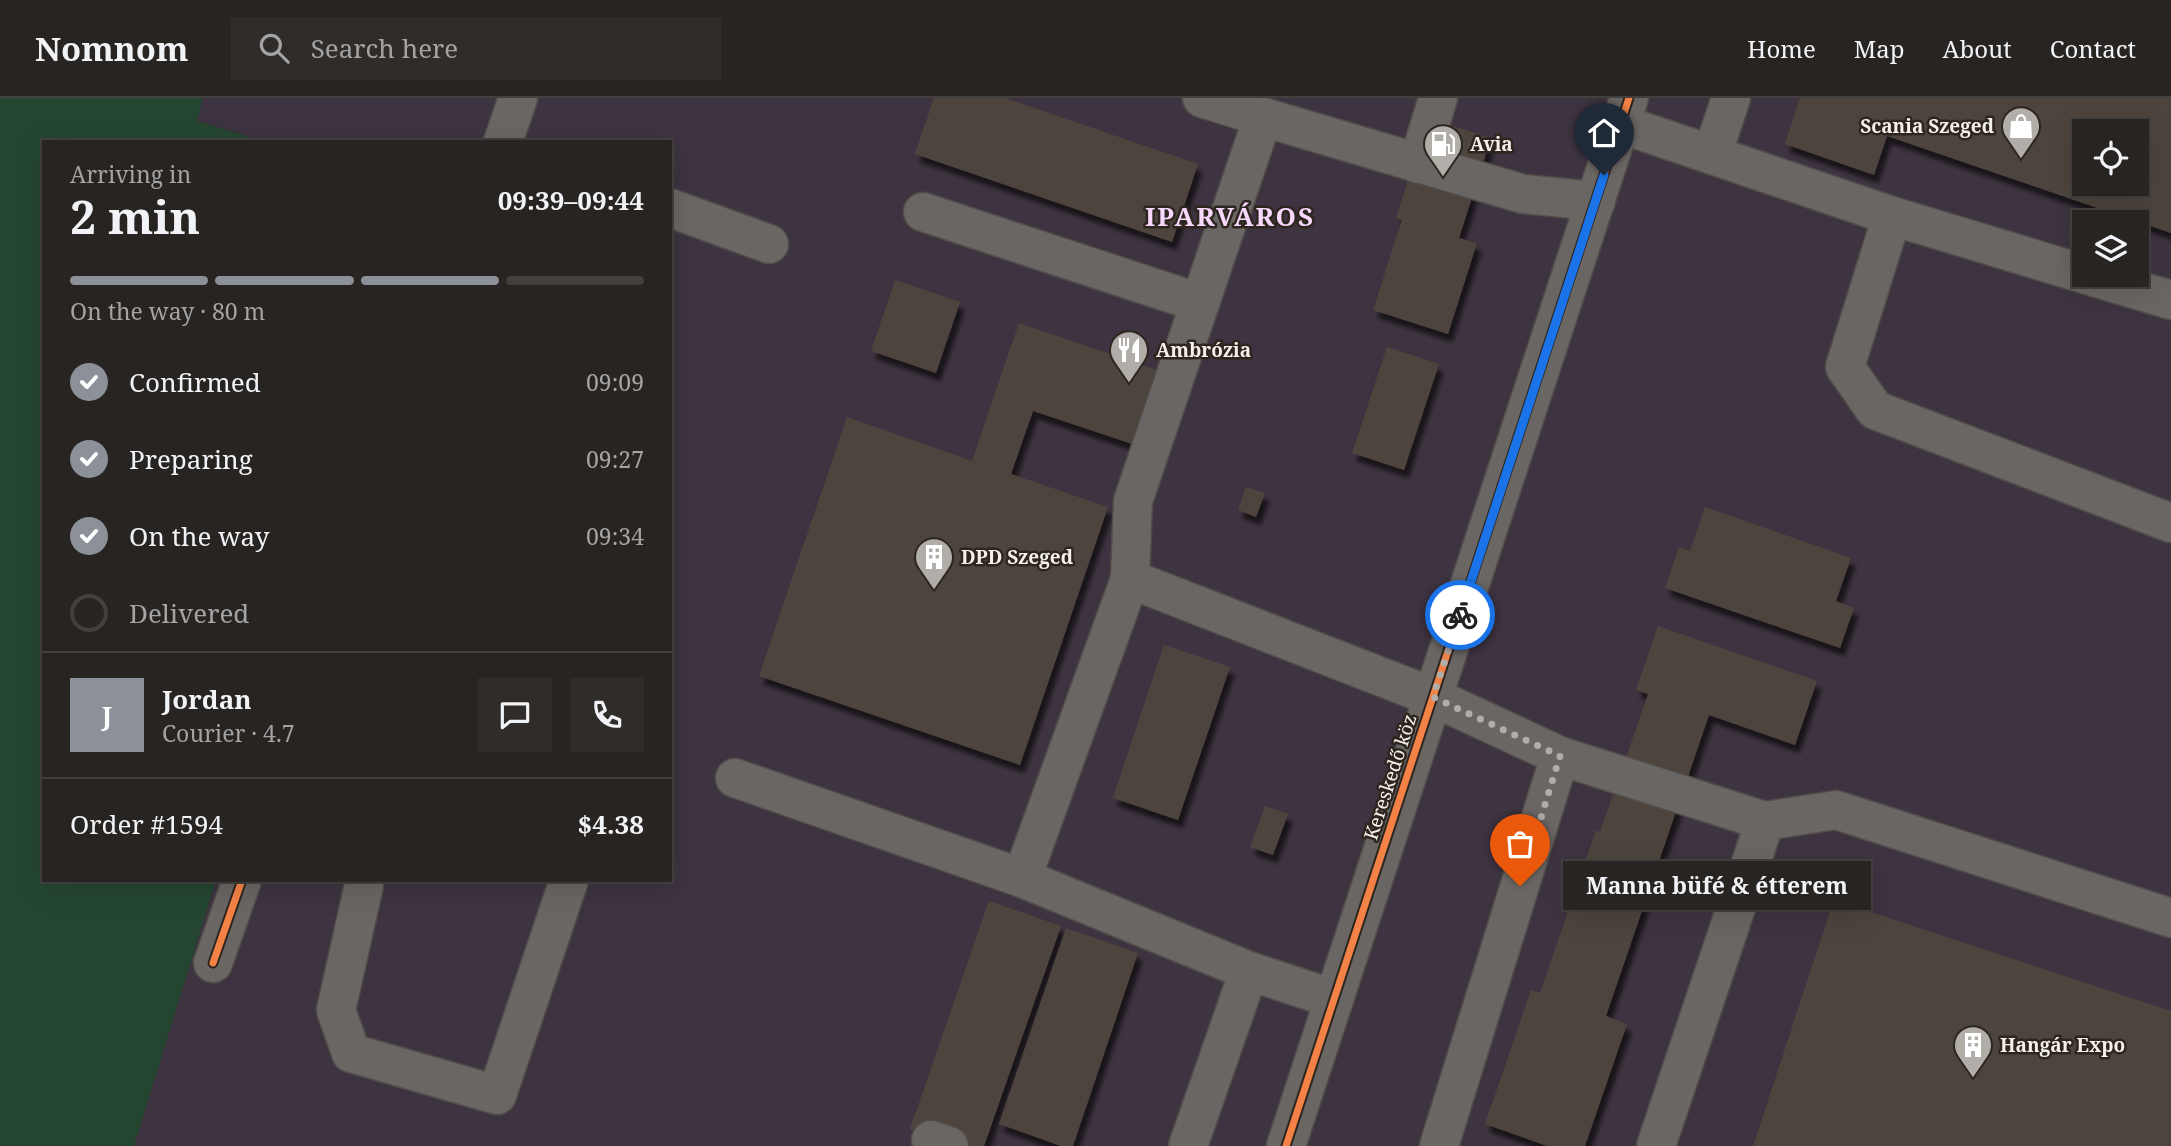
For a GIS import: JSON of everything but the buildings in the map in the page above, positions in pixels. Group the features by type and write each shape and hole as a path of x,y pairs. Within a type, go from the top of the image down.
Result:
{"street":[{"path":"1202,98 1523,194 1596,201"},
{"path":"1418,163 1438,98"},
{"path":"1712,155 1731,98"},
{"path":"1625,111 1712,155 1892,216 2072,270"},
{"name":"Kereskedő köz","path":"1286,1146 1625,111"},
{"path":"1022,878 1130,579 1133,501 1263,117"},
{"path":"672,209 769,244"},
{"path":"923,212 1200,303"},
{"path":"1892,216 1845,367 1875,410 2171,523"},
{"path":"2128,287 2171,300"},
{"path":"1130,579 1433,697 1560,756 1765,821 1836,810 2171,918"},
{"path":"1439,1146 1560,756"},
{"path":"735,778 1022,878 1249,971 1334,999"},
{"path":"1656,1146 1765,821"},
{"path":"214,963 241,882"},
{"path":"360,882 336,1010 351,1053 497,1095 568,882"},
{"path":"1188,1146 1249,971"}],"shaded area":[{"path":"203,98 2171,98 2171,1146 134,1146 215,882 672,882 672,140 260,140 196,120"}],"green space":[{"path":"0,98 203,98 197,121 259,140 42,140 42,882 215,882 134,1146 0,1146"}],"cycle path":[{"path":"1286,1146 1629,98"},
{"path":"213,963 241,882"}],"way so far":[{"path":"1460,615 1433,697 1560,756 1520,886"}],"place":[{"name":"Scania Szeged","path":"2021,160"},
{"name":"Avia","path":"1443,178"},
{"name":"Ambrózia","path":"1129,384"},
{"name":"DPD Szeged","path":"934,591"},
{"name":"Manna büfé & étterem","path":"1520,886"},
{"name":"Hangár Expo","path":"1973,1079"}],"district":[{"name":"IPARVÁROS","path":"1230,216"}],"route":[{"path":"1460,615 1604,175"}]}
